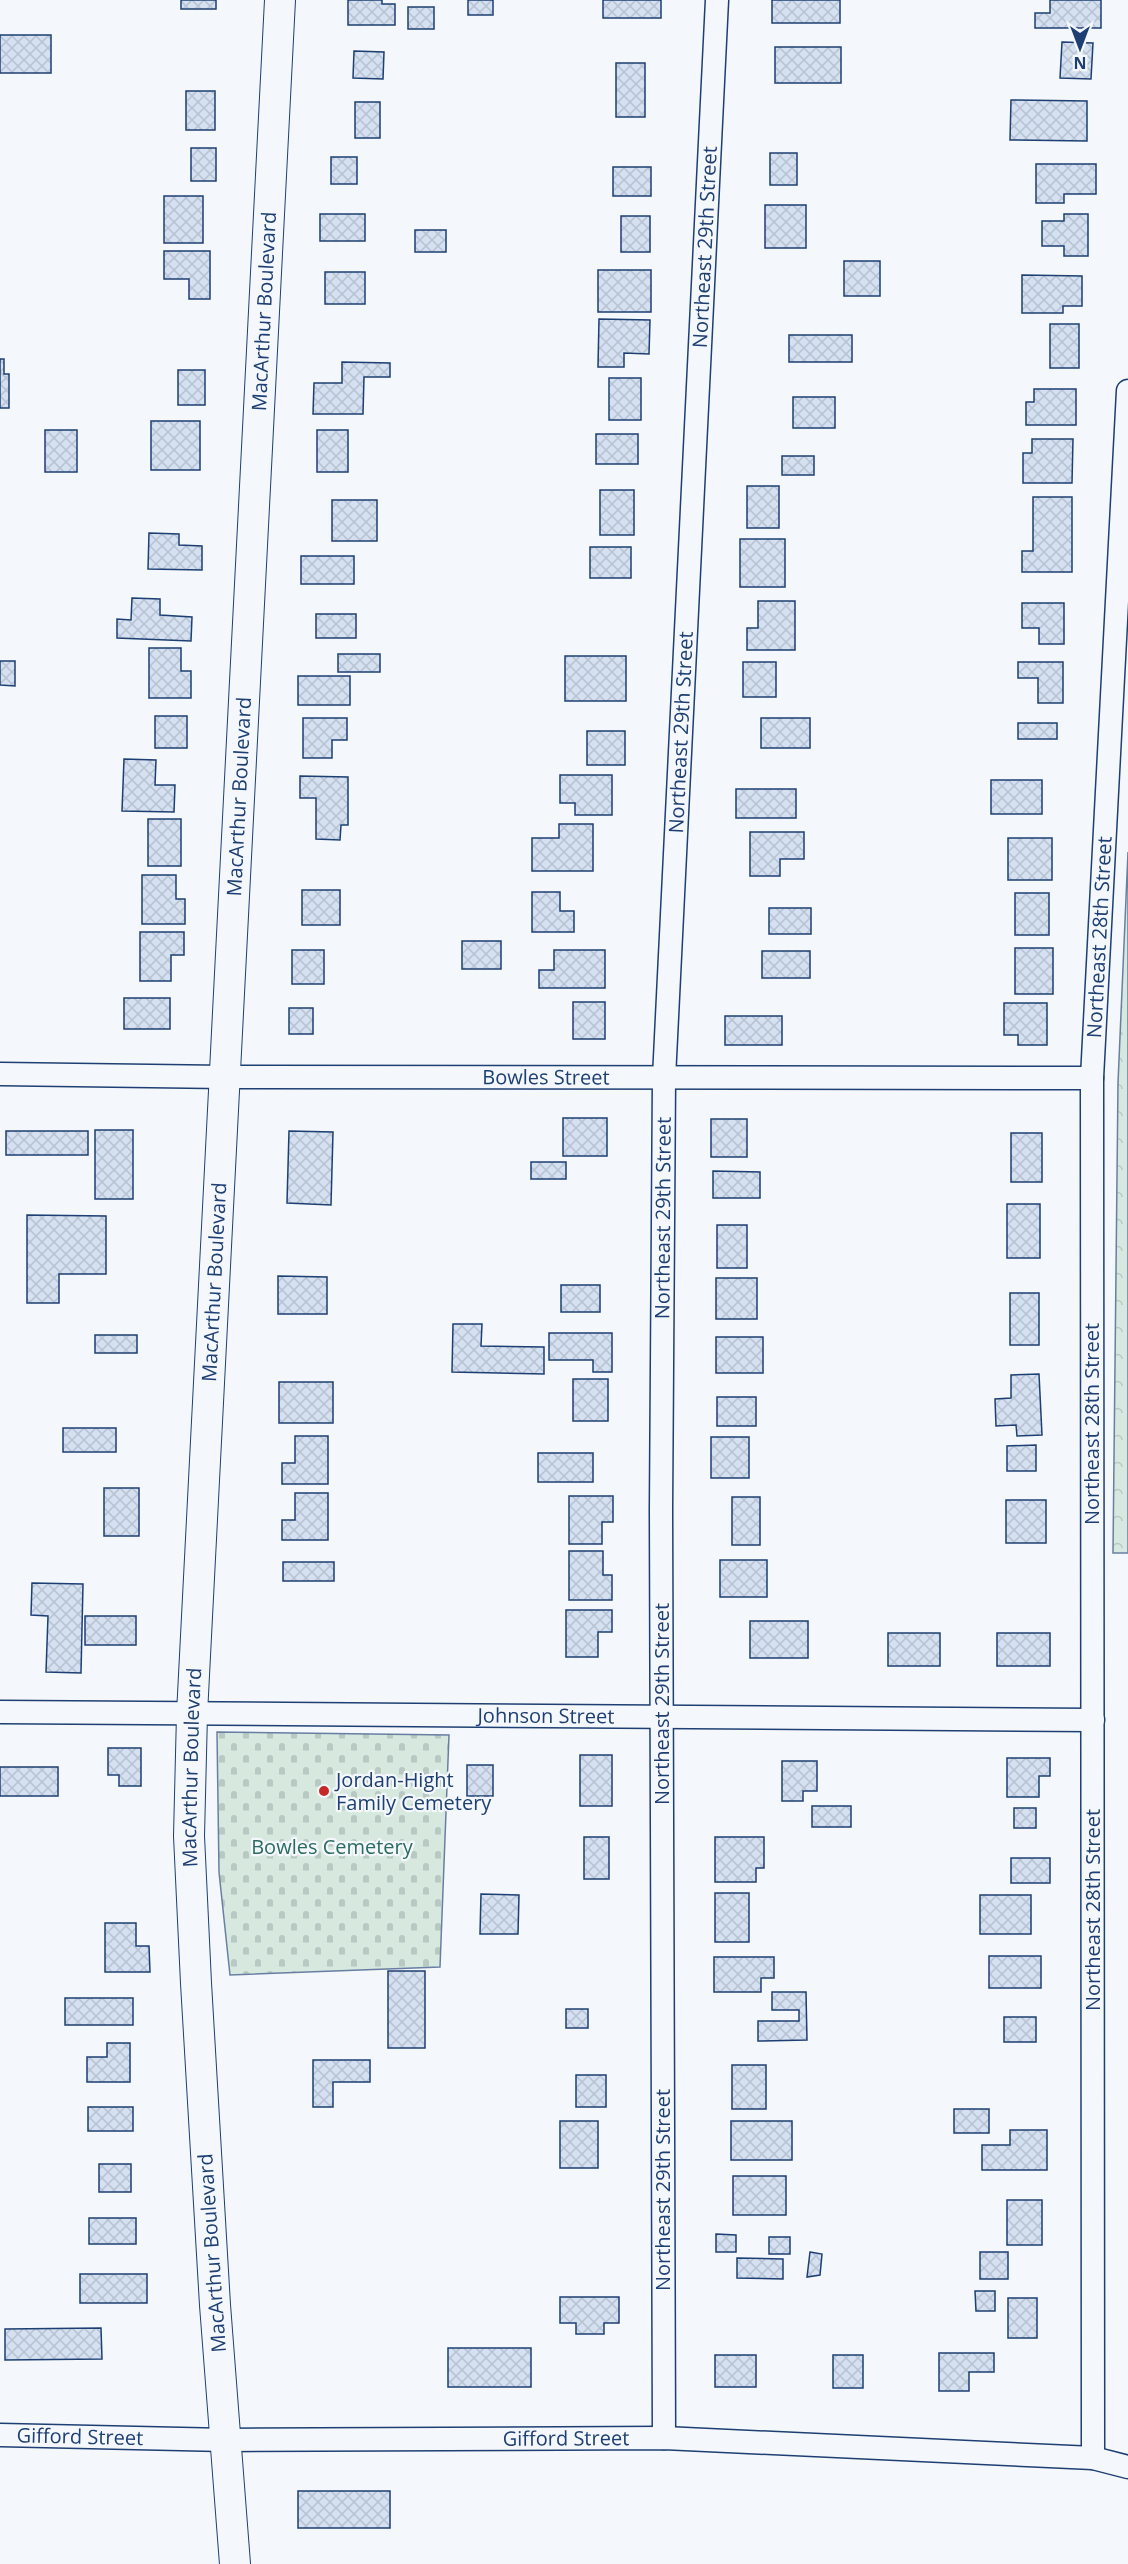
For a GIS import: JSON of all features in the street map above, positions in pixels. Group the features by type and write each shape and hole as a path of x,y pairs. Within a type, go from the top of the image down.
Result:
{"main road":[{"name":"MacArthur Boulevard","path":"235,2564 215,2305 189,1836 192,1714 280,0"}],"street":[{"name":"Northeast 29th Street","path":"664,2438 663,1078 717,0"},
{"name":"Northeast 28th Street","path":"1093,2458 1092,1078 1118,743 1128,391"},
{"name":"Bowles Street","path":"0,1074 225,1077 1092,1078"},
{"name":"Johnson Street","path":"0,1712 662,1715 1093,1720"},
{"name":"Gifford Street","path":"0,2435 226,2440 664,2438 1093,2458 1128,2467"}],"green space":[{"path":"1128,852 1128,1553 1113,1553 1118,1083"},
{"name":"Bowles Cemetery","path":"217,1732 449,1735 440,1967 230,1975 219,1872"}],"building":[{"path":"181,0 216,0 216,9 181,9"},
{"path":"348,0 382,0 382,4 395,4 395,25 348,25"},
{"path":"468,0 493,0 493,15 468,15"},
{"path":"603,0 661,0 661,18 603,18"},
{"path":"772,0 840,0 840,23 772,23"},
{"path":"1050,0 1101,0 1101,28 1035,28 1035,13 1050,13"},
{"path":"408,7 434,7 434,29 408,29"},
{"path":"0,35 51,35 51,73 0,73"},
{"path":"1062,42 1093,43 1091,79 1060,78"},
{"path":"775,47 841,47 841,83 775,83"},
{"path":"354,51 384,52 383,79 353,78"},
{"path":"616,63 645,63 645,117 616,117"},
{"path":"186,91 215,91 215,130 186,130"},
{"path":"1011,100 1087,101 1087,141 1010,140"},
{"path":"355,102 380,102 380,138 355,138"},
{"path":"191,148 216,148 216,181 191,181"},
{"path":"770,153 797,153 797,185 770,185"},
{"path":"331,157 357,157 357,184 331,184"},
{"path":"1036,164 1096,164 1096,194 1064,194 1064,203 1036,203"},
{"path":"613,167 651,167 651,196 613,196"},
{"path":"164,196 203,196 203,243 164,243"},
{"path":"765,205 806,205 806,248 765,248"},
{"path":"320,214 365,214 365,241 320,241"},
{"path":"1064,214 1088,214 1088,256 1064,256 1064,246 1042,246 1042,221 1064,221"},
{"path":"621,216 650,216 650,252 621,252"},
{"path":"415,230 446,230 446,252 415,252"},
{"path":"164,251 210,251 210,299 189,299 189,279 164,279"},
{"path":"844,261 880,261 880,296 844,296"},
{"path":"598,270 651,270 651,312 598,312"},
{"path":"325,272 365,272 365,304 325,304"},
{"path":"1022,275 1082,276 1082,306 1063,306 1063,313 1022,313"},
{"path":"599,319 650,320 649,354 624,353 624,367 598,367"},
{"path":"1050,324 1079,324 1079,368 1050,368"},
{"path":"789,335 852,335 852,362 789,362"},
{"path":"0,359 4,359 4,374 9,374 9,408 0,408"},
{"path":"342,362 390,363 390,377 364,377 363,414 313,414 314,383 342,383"},
{"path":"178,370 205,370 205,405 178,405"},
{"path":"609,378 641,378 641,420 609,420"},
{"path":"1034,389 1076,389 1076,425 1026,425 1026,402 1034,402"},
{"path":"793,397 835,397 835,428 793,428"},
{"path":"151,421 200,421 200,470 151,470"},
{"path":"45,430 77,430 77,472 45,472"},
{"path":"317,430 348,430 348,472 317,472"},
{"path":"596,434 638,434 638,464 596,464"},
{"path":"1032,439 1073,439 1072,483 1023,483 1023,453 1032,453"},
{"path":"782,456 814,456 814,475 782,475"},
{"path":"747,486 779,486 779,528 747,528"},
{"path":"600,490 634,490 634,535 600,535"},
{"path":"1033,497 1072,497 1072,572 1022,572 1022,551 1033,551"},
{"path":"332,500 377,500 377,541 332,541"},
{"path":"149,533 179,534 179,545 202,546 202,570 148,569"},
{"path":"740,539 785,539 785,587 740,587"},
{"path":"590,547 631,547 631,578 590,578"},
{"path":"301,556 354,556 354,584 301,584"},
{"path":"132,598 160,599 160,615 192,617 191,641 117,638 117,619 131,620"},
{"path":"758,601 795,601 795,650 747,650 747,628 758,628"},
{"path":"1022,603 1064,603 1064,644 1039,644 1039,628 1022,628"},
{"path":"316,614 356,614 356,638 316,638"},
{"path":"149,648 181,648 181,671 191,671 191,698 149,698"},
{"path":"338,654 380,654 380,672 338,672"},
{"path":"565,656 626,656 626,701 565,701"},
{"path":"0,661 15,661 15,686 0,685"},
{"path":"743,662 776,662 776,697 743,697"},
{"path":"1018,662 1063,662 1063,703 1038,703 1038,678 1018,678"},
{"path":"298,676 350,676 350,705 298,705"},
{"path":"155,716 187,716 187,748 155,748"},
{"path":"303,718 347,718 347,740 332,740 332,758 303,758"},
{"path":"761,718 810,718 810,748 761,748"},
{"path":"1018,723 1057,723 1057,739 1018,739"},
{"path":"587,731 625,731 625,765 587,765"},
{"path":"124,759 156,760 155,785 175,785 174,812 122,811"},
{"path":"560,775 612,775 612,815 575,815 575,803 560,803"},
{"path":"300,776 348,777 348,825 341,825 340,840 316,839 316,798 300,798"},
{"path":"991,780 1042,780 1042,814 991,814"},
{"path":"736,789 796,789 796,818 736,818"},
{"path":"148,819 181,819 181,866 148,866"},
{"path":"559,824 593,824 593,871 532,871 532,838 559,838"},
{"path":"750,832 804,832 804,859 780,859 780,876 750,876"},
{"path":"1008,838 1052,838 1052,880 1008,880"},
{"path":"142,875 176,875 176,899 185,899 185,924 142,924"},
{"path":"302,890 340,890 340,925 302,925"},
{"path":"532,892 560,892 560,911 574,911 574,932 532,932"},
{"path":"1015,893 1049,893 1049,935 1015,935"},
{"path":"769,908 811,908 811,934 769,934"},
{"path":"140,932 184,932 184,955 171,955 171,981 140,981"},
{"path":"462,941 501,941 501,969 462,969"},
{"path":"1015,948 1053,948 1053,994 1015,994"},
{"path":"292,950 324,950 324,984 292,984"},
{"path":"554,950 605,950 605,988 539,988 539,970 554,970"},
{"path":"762,951 810,951 810,978 762,978"},
{"path":"124,998 170,998 170,1029 124,1029"},
{"path":"573,1002 605,1002 605,1039 573,1039"},
{"path":"1004,1003 1047,1003 1047,1045 1018,1045 1018,1035 1004,1035"},
{"path":"289,1008 313,1008 313,1034 289,1034"},
{"path":"725,1016 782,1016 782,1045 725,1045"},
{"path":"563,1118 607,1118 607,1156 563,1156"},
{"path":"711,1119 747,1119 747,1157 711,1157"},
{"path":"95,1130 133,1130 133,1199 95,1199"},
{"path":"6,1131 88,1131 88,1155 6,1155"},
{"path":"289,1131 333,1132 331,1205 287,1203"},
{"path":"1011,1133 1042,1133 1042,1182 1011,1182"},
{"path":"531,1162 566,1162 566,1179 531,1179"},
{"path":"713,1171 760,1172 760,1198 713,1198"},
{"path":"1007,1204 1040,1204 1040,1258 1007,1258"},
{"path":"27,1215 106,1216 106,1274 59,1274 59,1303 27,1303"},
{"path":"717,1225 747,1225 747,1268 717,1268"},
{"path":"278,1276 327,1277 327,1314 278,1314"},
{"path":"716,1278 757,1278 757,1319 716,1319"},
{"path":"561,1285 600,1285 600,1312 561,1312"},
{"path":"1010,1293 1039,1293 1039,1345 1010,1345"},
{"path":"453,1324 482,1324 481,1346 544,1347 544,1374 452,1372"},
{"path":"549,1333 612,1333 612,1372 593,1372 593,1360 549,1360"},
{"path":"95,1335 137,1335 137,1353 95,1353"},
{"path":"716,1337 763,1337 763,1373 716,1373"},
{"path":"1039,1374 1042,1435 1017,1436 1016,1425 996,1426 995,1399 1011,1398 1011,1375"},
{"path":"573,1379 608,1379 608,1421 573,1421"},
{"path":"279,1382 333,1382 333,1423 279,1423"},
{"path":"717,1397 756,1397 756,1426 717,1426"},
{"path":"63,1428 116,1428 116,1452 63,1452"},
{"path":"295,1436 328,1436 328,1484 282,1484 282,1463 295,1463"},
{"path":"711,1437 749,1437 749,1478 711,1478"},
{"path":"1036,1445 1036,1471 1007,1471 1007,1446"},
{"path":"538,1453 593,1453 593,1482 538,1482"},
{"path":"104,1488 139,1488 139,1536 104,1536"},
{"path":"295,1493 328,1493 328,1540 282,1540 282,1520 295,1520"},
{"path":"569,1496 613,1496 613,1522 602,1522 602,1544 569,1544"},
{"path":"732,1497 760,1497 760,1545 732,1545"},
{"path":"1006,1500 1046,1500 1046,1543 1006,1543"},
{"path":"569,1551 603,1551 603,1575 612,1575 612,1600 569,1600"},
{"path":"720,1560 767,1560 767,1597 720,1597"},
{"path":"283,1562 334,1562 334,1581 283,1581"},
{"path":"32,1583 83,1584 81,1673 46,1672 48,1616 31,1615"},
{"path":"566,1610 612,1610 612,1632 598,1632 598,1657 566,1657"},
{"path":"85,1616 136,1616 136,1645 85,1645"},
{"path":"750,1621 808,1621 808,1658 750,1658"},
{"path":"888,1633 940,1633 940,1666 888,1666"},
{"path":"997,1633 1050,1633 1050,1666 997,1666"},
{"path":"108,1748 141,1748 141,1786 119,1786 119,1775 108,1775"},
{"path":"580,1755 612,1755 612,1806 580,1806"},
{"path":"1007,1758 1050,1758 1050,1776 1039,1776 1039,1797 1007,1797"},
{"path":"782,1761 817,1761 817,1791 803,1791 803,1801 782,1801"},
{"path":"467,1765 493,1765 493,1796 467,1796"},
{"path":"0,1767 58,1767 58,1796 0,1796"},
{"path":"812,1806 851,1806 851,1827 812,1827"},
{"path":"1014,1808 1036,1808 1036,1828 1014,1828"},
{"path":"584,1837 609,1837 609,1879 584,1879"},
{"path":"715,1837 764,1837 764,1868 756,1868 756,1882 715,1882"},
{"path":"1011,1858 1050,1858 1050,1883 1011,1883"},
{"path":"715,1893 749,1893 749,1942 715,1942"},
{"path":"481,1894 519,1895 518,1934 480,1934"},
{"path":"980,1895 1031,1895 1031,1934 980,1934"},
{"path":"105,1923 136,1923 136,1946 149,1946 150,1972 105,1972"},
{"path":"989,1956 1041,1956 1041,1988 989,1988"},
{"path":"714,1957 774,1957 774,1978 761,1978 761,1992 714,1992"},
{"path":"388,1971 425,1971 425,2048 388,2048"},
{"path":"772,1992 806,1992 807,2040 758,2041 758,2021 799,2021 799,2010 772,2010"},
{"path":"65,1998 133,1998 133,2025 65,2025"},
{"path":"566,2009 588,2009 588,2028 566,2028"},
{"path":"1004,2017 1036,2017 1036,2042 1004,2042"},
{"path":"107,2043 130,2043 130,2082 87,2082 87,2057 107,2057"},
{"path":"313,2060 370,2060 370,2082 333,2082 333,2107 313,2107"},
{"path":"732,2065 766,2065 766,2109 732,2109"},
{"path":"576,2075 606,2075 606,2107 576,2107"},
{"path":"88,2107 133,2107 133,2131 88,2131"},
{"path":"954,2109 989,2109 989,2133 954,2133"},
{"path":"560,2121 598,2121 598,2168 560,2168"},
{"path":"731,2121 792,2121 792,2160 731,2160"},
{"path":"1010,2130 1047,2130 1047,2170 982,2170 982,2145 1010,2145"},
{"path":"99,2164 131,2164 131,2192 99,2192"},
{"path":"733,2176 786,2176 786,2215 733,2215"},
{"path":"1007,2200 1042,2200 1042,2245 1007,2245"},
{"path":"89,2218 136,2218 136,2244 89,2244"},
{"path":"716,2234 736,2235 736,2252 716,2252"},
{"path":"769,2237 790,2237 790,2254 769,2254"},
{"path":"810,2252 822,2254 820,2275 807,2277"},
{"path":"980,2252 1008,2252 1008,2279 980,2279"},
{"path":"737,2258 783,2259 783,2279 737,2278"},
{"path":"80,2274 147,2274 147,2303 80,2303"},
{"path":"975,2291 995,2291 995,2311 976,2311"},
{"path":"560,2297 619,2297 619,2323 604,2323 604,2334 576,2334 576,2323 560,2323"},
{"path":"1008,2298 1037,2298 1037,2338 1008,2338"},
{"path":"101,2328 102,2359 5,2360 5,2329"},
{"path":"448,2348 531,2348 531,2387 448,2387"},
{"path":"939,2353 994,2353 994,2372 969,2372 969,2391 939,2391"},
{"path":"715,2355 756,2355 756,2387 715,2387"},
{"path":"833,2355 863,2355 863,2388 833,2388"},
{"path":"298,2491 390,2491 390,2528 298,2528"}],"place":[{"name":"Jordan-Hight Family Cemetery","path":"324,1791"}]}
